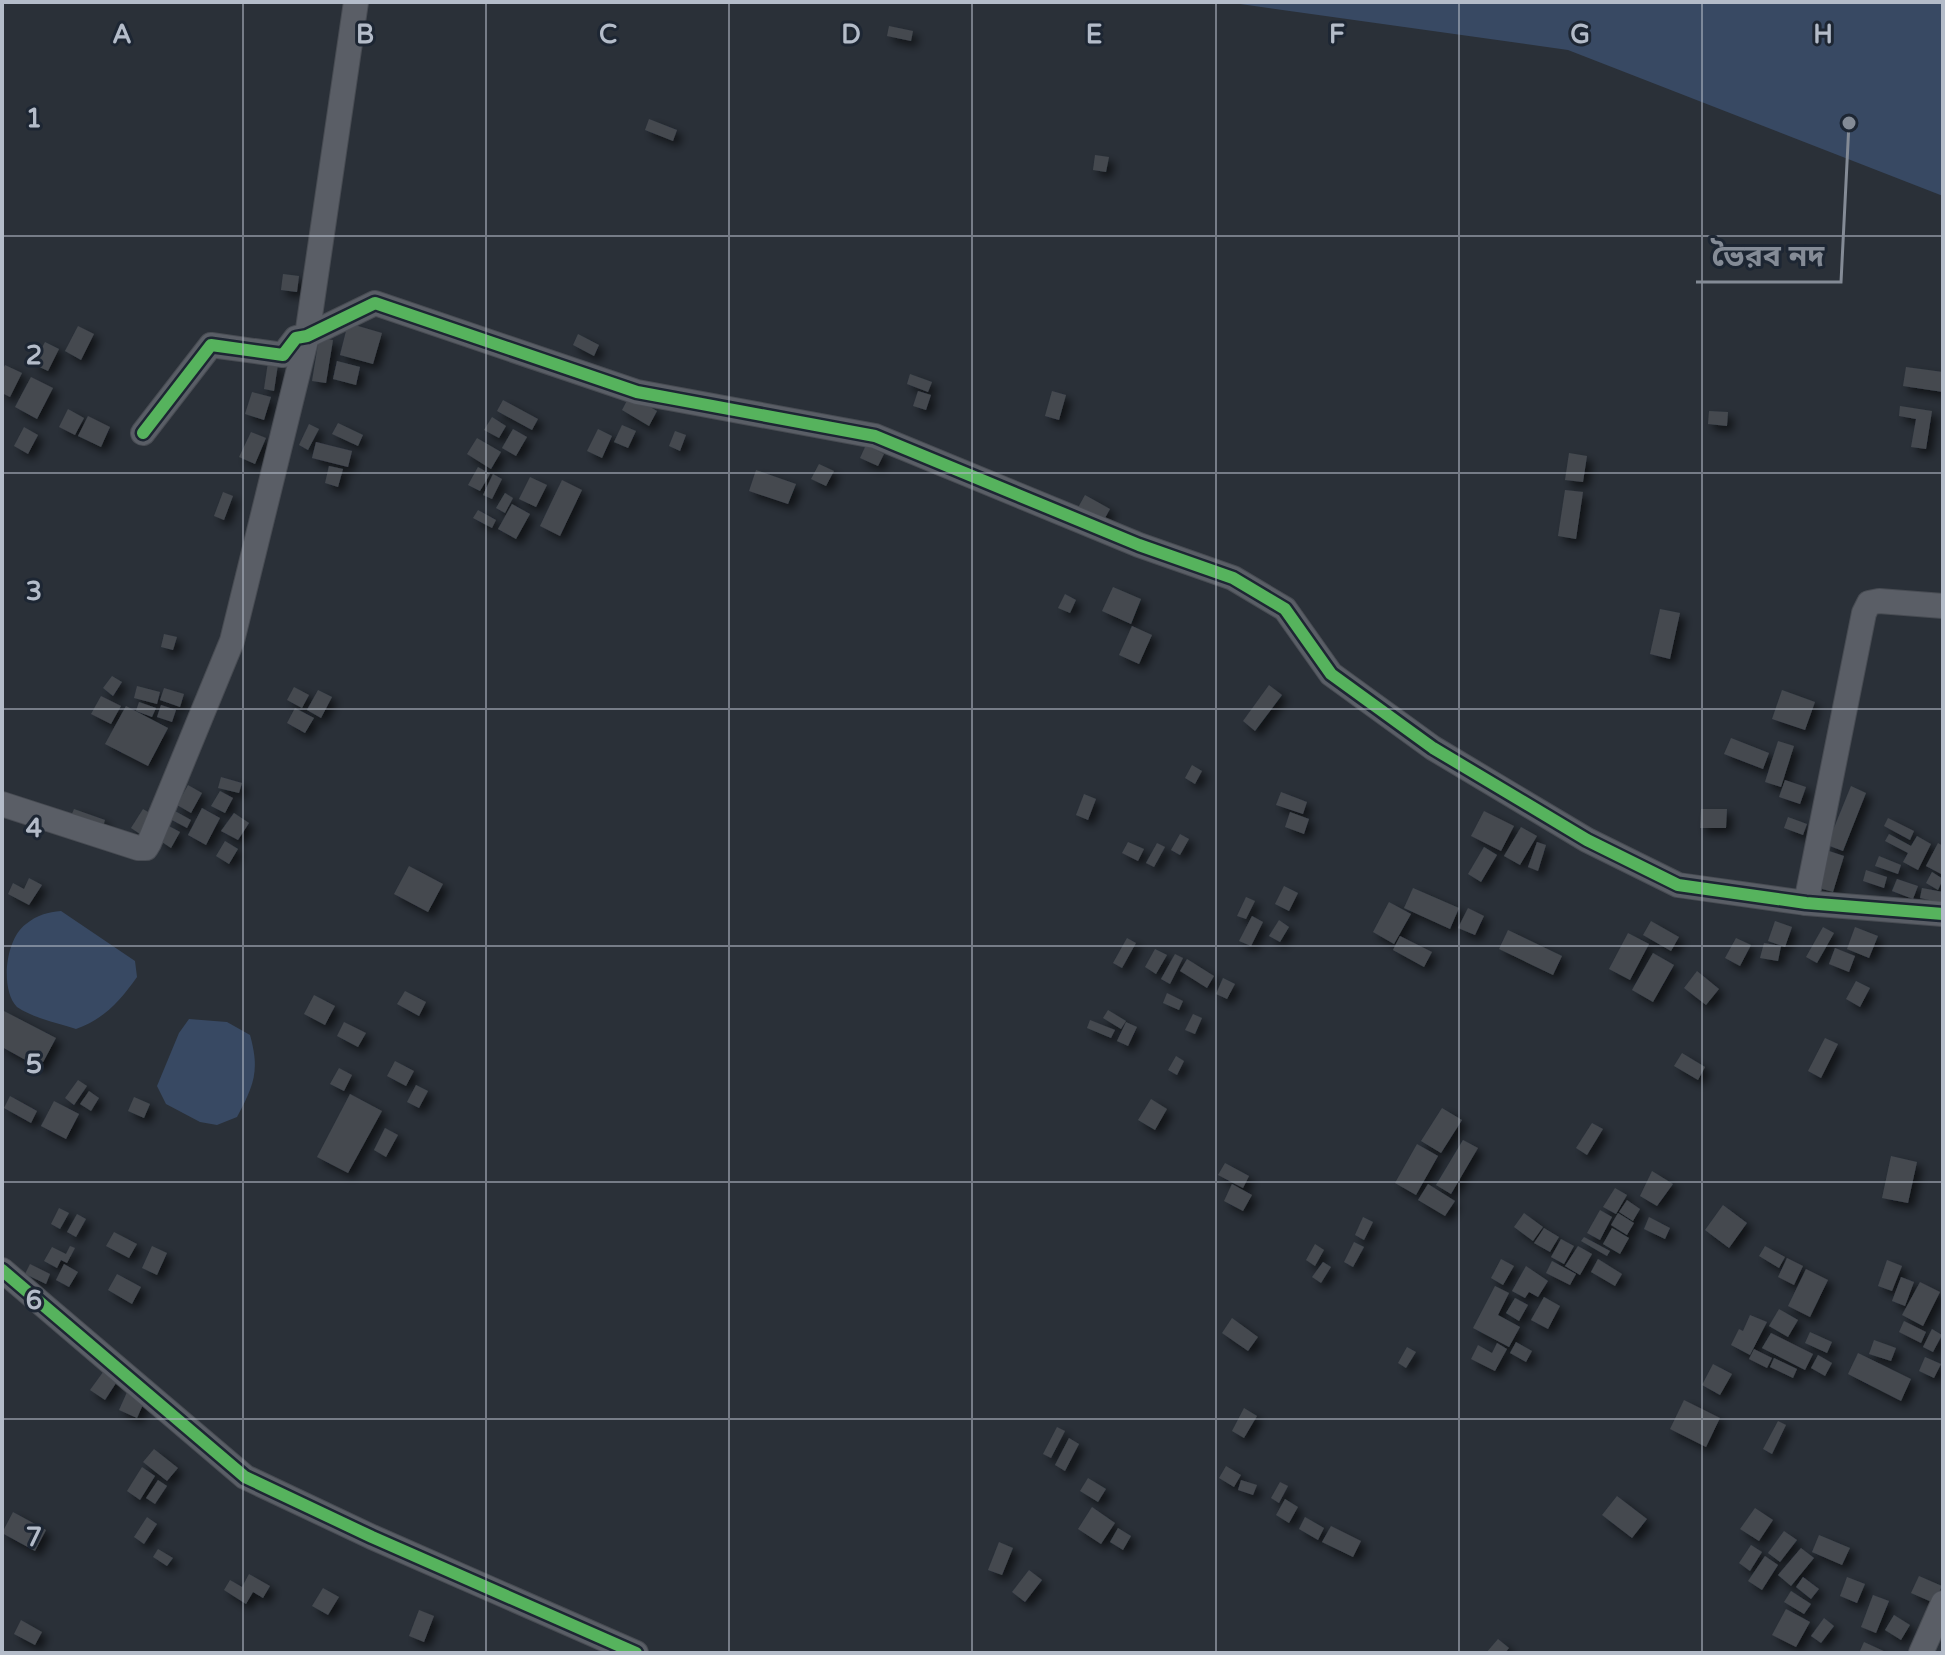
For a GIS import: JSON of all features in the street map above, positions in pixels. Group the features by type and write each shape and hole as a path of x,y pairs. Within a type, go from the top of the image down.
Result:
{"street":[{"path":"2,804 138,848 146,848 149,843 232,641 307,336 356,2"},
{"path":"143,433 211,345 283,355 296,338 307,336 375,303 637,392 875,436 1139,545 1233,578 1285,609 1331,674 1433,748 1587,840 1678,885 1806,903 1943,914"},
{"path":"1806,903 1864,613 1869,603 1879,601 1943,606"},
{"path":"2,1270 245,1477 636,1653"},
{"path":"1921,1653 1943,1603"}],"water":[{"path":"1226,2 1943,2 1943,196 1568,50"},
{"path":"61,911 135,961 137,977 124,994 103,1014 76,1029 23,1011 17,1007 8,989 9,952 19,931 38,916"},
{"path":"189,1019 227,1022 250,1035 255,1068 248,1096 237,1117 217,1125 200,1122 166,1104 157,1086 179,1033"}],"building":[{"path":"889,26 913,31 911,41 887,36"},
{"path":"649,119 677,130 673,141 645,130"},
{"path":"1095,155 1109,157 1106,172 1093,170"},
{"path":"283,274 299,276 297,292 281,290"},
{"path":"348,323 382,333 373,364 340,355"},
{"path":"78,326 94,334 81,360 65,351"},
{"path":"578,334 599,345 594,356 573,345"},
{"path":"319,338 333,340 326,383 312,381"},
{"path":"45,342 59,349 48,371 33,364"},
{"path":"337,361 360,367 356,385 333,379"},
{"path":"268,362 278,364 274,391 264,389"},
{"path":"5,365 22,373 10,397 2,393"},
{"path":"1906,367 1943,372 1943,392 1903,386"},
{"path":"910,374 932,382 928,392 907,384"},
{"path":"31,377 53,388 37,419 15,407"},
{"path":"918,391 931,395 926,410 913,406"},
{"path":"1052,391 1066,395 1059,420 1045,416"},
{"path":"252,392 271,397 264,420 245,414"},
{"path":"630,395 657,411 649,426 622,410"},
{"path":"503,400 538,419 532,430 497,411"},
{"path":"1900,406 1932,411 1926,449 1911,447 1916,419 1899,416"},
{"path":"68,409 84,418 75,435 59,427"},
{"path":"1709,411 1728,412 1727,426 1708,424"},
{"path":"88,416 110,427 101,447 78,436"},
{"path":"492,417 506,426 499,438 484,430"},
{"path":"338,423 363,435 358,446 332,434"},
{"path":"309,424 319,429 308,450 299,445"},
{"path":"622,425 636,431 628,448 614,442"},
{"path":"24,427 38,435 28,454 14,446"},
{"path":"513,429 527,437 516,456 502,448"},
{"path":"598,429 612,436 602,458 587,451"},
{"path":"675,431 686,435 680,451 669,446"},
{"path":"251,432 266,438 255,464 239,457"},
{"path":"477,438 501,452 491,469 467,454"},
{"path":"316,442 352,451 348,467 312,458"},
{"path":"866,445 884,454 878,466 860,458"},
{"path":"1569,453 1587,456 1583,482 1565,480"},
{"path":"819,464 834,471 826,486 811,479"},
{"path":"329,466 343,469 338,487 325,483"},
{"path":"478,467 490,474 480,491 468,485"},
{"path":"756,470 796,484 788,504 749,491"},
{"path":"493,474 502,479 492,499 483,495"},
{"path":"530,477 547,485 536,507 519,499"},
{"path":"562,480 582,490 560,536 540,526"},
{"path":"1565,490 1583,492 1576,539 1558,536"},
{"path":"223,492 233,496 224,520 214,516"},
{"path":"505,493 513,498 505,513 496,508"},
{"path":"1085,495 1110,509 1100,527 1075,513"},
{"path":"512,504 530,514 516,539 498,529"},
{"path":"478,510 496,520 492,528 473,518"},
{"path":"1113,587 1141,599 1131,624 1102,611"},
{"path":"1065,594 1076,600 1070,613 1058,608"},
{"path":"1660,609 1680,613 1670,659 1650,654"},
{"path":"1132,626 1152,635 1139,664 1119,655"},
{"path":"164,634 177,637 173,650 161,647"},
{"path":"112,676 122,682 113,696 103,688"},
{"path":"1269,685 1282,695 1255,731 1243,721"},
{"path":"137,686 160,692 157,704 134,698"},
{"path":"294,687 309,695 302,708 287,700"},
{"path":"164,688 184,694 180,707 160,700"},
{"path":"318,690 332,697 321,718 307,710"},
{"path":"1782,690 1815,702 1805,730 1772,719"},
{"path":"101,696 121,706 111,724 91,714"},
{"path":"139,702 156,708 152,717 136,711"},
{"path":"161,705 176,710 172,722 157,717"},
{"path":"126,706 168,728 148,766 105,744"},
{"path":"295,708 314,718 305,733 287,723"},
{"path":"1731,738 1769,753 1763,769 1724,754"},
{"path":"1778,741 1794,746 1781,787 1765,782"},
{"path":"1192,765 1202,771 1195,784 1185,778"},
{"path":"221,777 242,783 239,793 218,788"},
{"path":"1785,780 1806,787 1800,804 1779,797"},
{"path":"188,785 202,793 191,813 177,805"},
{"path":"1851,786 1866,793 1843,851 1827,845"},
{"path":"220,791 233,798 225,813 211,806"},
{"path":"1281,792 1307,802 1303,814 1276,805"},
{"path":"1084,794 1096,799 1088,820 1076,815"},
{"path":"202,808 220,818 206,845 188,835"},
{"path":"74,809 105,820 101,833 69,821"},
{"path":"143,809 155,816 143,836 131,828"},
{"path":"1701,809 1727,809 1726,828 1700,828"},
{"path":"175,811 191,820 187,828 170,819"},
{"path":"1484,811 1514,826 1501,851 1471,836"},
{"path":"1290,812 1309,819 1304,834 1285,827"},
{"path":"234,813 249,823 238,840 221,831"},
{"path":"1788,817 1807,824 1803,835 1784,828"},
{"path":"1888,818 1914,831 1910,840 1884,826"},
{"path":"167,825 180,832 171,848 159,840"},
{"path":"1521,827 1537,836 1520,865 1504,856"},
{"path":"1180,834 1189,839 1180,855 1171,850"},
{"path":"1889,834 1911,846 1917,836 1931,844 1918,870 1903,862 1908,853 1885,841"},
{"path":"225,841 238,849 229,864 216,856"},
{"path":"1128,842 1144,849 1138,861 1122,853"},
{"path":"1537,842 1546,845 1538,871 1528,867"},
{"path":"1157,843 1165,847 1154,867 1146,863"},
{"path":"1938,843 1943,846 1943,875 1926,866"},
{"path":"1484,847 1497,855 1481,882 1468,874"},
{"path":"1826,850 1844,856 1833,892 1815,887"},
{"path":"1879,856 1901,865 1898,874 1875,866"},
{"path":"409,866 443,884 428,912 394,894"},
{"path":"1866,870 1887,877 1884,888 1863,881"},
{"path":"1932,872 1943,879 1938,890 1926,883"},
{"path":"29,878 42,885 29,905 8,894 13,883 24,889"},
{"path":"1897,879 1918,886 1913,899 1892,891"},
{"path":"1284,886 1298,893 1289,911 1275,904"},
{"path":"1413,888 1459,908 1450,929 1404,908"},
{"path":"1922,888 1943,892 1943,903 1920,898"},
{"path":"1246,897 1255,901 1246,919 1237,916"},
{"path":"1389,902 1411,914 1394,944 1373,932"},
{"path":"1468,908 1484,916 1475,935 1458,928"},
{"path":"1252,916 1263,922 1251,946 1239,941"},
{"path":"1279,920 1289,927 1280,942 1269,936"},
{"path":"1651,921 1679,937 1671,951 1643,935"},
{"path":"1775,921 1792,927 1785,947 1768,941"},
{"path":"1823,927 1834,933 1817,963 1806,957"},
{"path":"1855,927 1878,936 1869,958 1847,949"},
{"path":"1508,930 1562,956 1553,975 1499,949"},
{"path":"1628,933 1649,944 1630,980 1609,969"},
{"path":"1400,936 1432,952 1424,967 1393,950"},
{"path":"1127,938 1136,943 1122,968 1113,963"},
{"path":"1736,938 1751,945 1740,966 1725,958"},
{"path":"1764,943 1781,946 1778,961 1760,958"},
{"path":"1835,948 1855,956 1849,972 1829,964"},
{"path":"1155,949 1167,955 1156,974 1145,967"},
{"path":"1653,953 1674,965 1653,1002 1632,990"},
{"path":"1175,954 1183,958 1170,984 1161,979"},
{"path":"1187,959 1214,976 1207,988 1180,971"},
{"path":"1697,971 1719,989 1706,1005 1684,988"},
{"path":"1223,978 1235,984 1227,999 1216,994"},
{"path":"1856,981 1870,988 1860,1007 1846,999"},
{"path":"405,991 426,1002 419,1016 397,1004"},
{"path":"1167,993 1183,1001 1179,1010 1163,1003"},
{"path":"314,995 335,1006 325,1025 304,1014"},
{"path":"2,1010 56,1038 40,1068 2,1047"},
{"path":"1108,1010 1126,1021 1121,1029 1103,1018"},
{"path":"1193,1014 1202,1018 1195,1034 1185,1030"},
{"path":"1090,1020 1115,1030 1111,1038 1087,1028"},
{"path":"344,1022 366,1033 358,1047 337,1036"},
{"path":"1126,1022 1137,1027 1128,1046 1117,1041"},
{"path":"1825,1038 1838,1044 1821,1078 1808,1071"},
{"path":"1682,1053 1705,1067 1698,1080 1674,1066"},
{"path":"1176,1056 1184,1061 1177,1075 1168,1070"},
{"path":"395,1061 414,1071 406,1086 387,1076"},
{"path":"339,1068 352,1075 344,1091 330,1084"},
{"path":"78,1080 87,1086 74,1105 65,1098"},
{"path":"416,1085 428,1091 419,1108 407,1102"},
{"path":"89,1091 99,1098 91,1111 80,1104"},
{"path":"350,1094 382,1111 348,1173 317,1157"},
{"path":"10,1096 37,1111 31,1123 4,1108"},
{"path":"134,1097 150,1104 144,1118 128,1111"},
{"path":"1151,1099 1167,1109 1155,1130 1138,1120"},
{"path":"54,1101 79,1114 66,1139 41,1126"},
{"path":"1442,1108 1462,1120 1441,1153 1421,1141"},
{"path":"1592,1123 1603,1129 1587,1155 1576,1148"},
{"path":"385,1128 398,1135 386,1157 374,1150"},
{"path":"1463,1140 1478,1148 1451,1194 1436,1185"},
{"path":"1417,1144 1438,1156 1416,1195 1395,1183"},
{"path":"1891,1156 1917,1162 1908,1203 1882,1198"},
{"path":"1225,1163 1249,1176 1243,1188 1218,1175"},
{"path":"1652,1171 1673,1184 1657,1206 1640,1196"},
{"path":"1232,1184 1252,1195 1243,1211 1224,1201"},
{"path":"1428,1184 1455,1201 1445,1216 1418,1200"},
{"path":"1615,1188 1627,1195 1616,1214 1603,1207"},
{"path":"1627,1200 1640,1209 1633,1221 1619,1212"},
{"path":"1723,1205 1747,1223 1729,1248 1705,1230"},
{"path":"59,1208 69,1213 60,1229 51,1224"},
{"path":"1600,1210 1612,1217 1600,1240 1587,1233"},
{"path":"1524,1213 1543,1227 1533,1241 1514,1227"},
{"path":"1618,1213 1634,1223 1627,1235 1611,1225"},
{"path":"77,1214 86,1219 76,1237 67,1232"},
{"path":"1363,1217 1373,1222 1364,1240 1355,1235"},
{"path":"1649,1217 1670,1228 1665,1239 1644,1229"},
{"path":"1544,1228 1559,1237 1550,1252 1534,1243"},
{"path":"1612,1228 1629,1238 1620,1254 1603,1244"},
{"path":"114,1232 137,1244 129,1258 106,1246"},
{"path":"1584,1237 1610,1251 1607,1256 1581,1241"},
{"path":"1561,1239 1574,1246 1564,1264 1551,1257"},
{"path":"1354,1242 1364,1247 1353,1267 1344,1262"},
{"path":"1315,1244 1324,1250 1315,1266 1306,1260"},
{"path":"70,1246 75,1248 67,1263 61,1260 57,1268 44,1261 52,1247 66,1254"},
{"path":"152,1246 167,1253 157,1275 142,1268"},
{"path":"1578,1246 1592,1254 1580,1275 1565,1266"},
{"path":"1765,1246 1785,1257 1779,1268 1759,1256"},
{"path":"1787,1258 1803,1266 1794,1285 1778,1277"},
{"path":"1501,1259 1514,1266 1503,1285 1491,1278"},
{"path":"1598,1259 1622,1274 1615,1286 1591,1272"},
{"path":"1887,1260 1902,1266 1892,1291 1878,1286"},
{"path":"1552,1261 1576,1274 1570,1285 1546,1273"},
{"path":"1323,1262 1331,1267 1321,1283 1312,1277"},
{"path":"30,1264 50,1274 46,1284 25,1274"},
{"path":"64,1264 78,1272 69,1287 56,1280"},
{"path":"1526,1266 1548,1281 1538,1297 1529,1292 1525,1298 1512,1291"},
{"path":"1806,1269 1828,1280 1810,1317 1788,1306"},
{"path":"117,1274 141,1287 132,1304 108,1290"},
{"path":"1901,1277 1914,1282 1905,1306 1892,1301"},
{"path":"1920,1282 1940,1292 1923,1326 1902,1315"},
{"path":"1495,1286 1509,1293 1498,1315 1520,1327 1509,1347 1473,1328"},
{"path":"1544,1297 1560,1306 1548,1329 1531,1320"},
{"path":"1515,1298 1528,1305 1519,1321 1506,1313"},
{"path":"1779,1309 1798,1320 1788,1337 1769,1326"},
{"path":"1750,1315 1767,1322 1750,1355 1731,1345 1739,1329 1743,1331"},
{"path":"1232,1318 1258,1337 1248,1351 1222,1333"},
{"path":"1904,1321 1926,1332 1921,1343 1899,1332"},
{"path":"1932,1329 1942,1335 1933,1352 1923,1347"},
{"path":"1810,1332 1832,1342 1827,1353 1805,1343"},
{"path":"1771,1333 1813,1354 1805,1370 1762,1348"},
{"path":"1874,1340 1896,1348 1891,1361 1869,1354"},
{"path":"1516,1342 1532,1351 1526,1362 1510,1353"},
{"path":"1497,1343 1507,1349 1495,1371 1471,1359 1478,1345 1492,1353"},
{"path":"1407,1347 1416,1352 1406,1368 1398,1363"},
{"path":"1754,1349 1772,1358 1767,1368 1749,1359"},
{"path":"1858,1353 1911,1379 1901,1401 1848,1374"},
{"path":"1818,1355 1832,1363 1825,1376 1811,1368"},
{"path":"1925,1357 1941,1364 1934,1378 1919,1371"},
{"path":"1774,1358 1797,1369 1793,1378 1770,1367"},
{"path":"1713,1364 1732,1374 1720,1395 1702,1385"},
{"path":"106,1368 120,1377 105,1400 90,1390"},
{"path":"128,1390 146,1398 137,1418 119,1410"},
{"path":"1684,1400 1720,1418 1706,1447 1670,1429"},
{"path":"1244,1408 1257,1416 1244,1438 1232,1431"},
{"path":"1778,1421 1786,1425 1772,1454 1763,1449"},
{"path":"1057,1427 1065,1431 1051,1458 1043,1454"},
{"path":"1069,1438 1079,1444 1065,1471 1055,1465"},
{"path":"154,1449 178,1468 167,1481 143,1462"},
{"path":"1226,1466 1241,1475 1234,1487 1219,1478"},
{"path":"142,1467 155,1476 140,1500 127,1491"},
{"path":"1088,1478 1106,1489 1098,1502 1080,1491"},
{"path":"158,1480 167,1486 155,1504 146,1498"},
{"path":"1241,1480 1257,1485 1253,1495 1238,1490"},
{"path":"1280,1482 1288,1486 1279,1503 1271,1498"},
{"path":"1617,1496 1647,1519 1632,1538 1602,1515"},
{"path":"1285,1499 1298,1507 1289,1523 1276,1515"},
{"path":"1092,1507 1115,1523 1101,1544 1078,1529"},
{"path":"1755,1508 1773,1520 1759,1541 1740,1529"},
{"path":"13,1512 46,1530 35,1551 2,1533"},
{"path":"147,1517 157,1524 144,1544 134,1537"},
{"path":"1305,1517 1324,1528 1318,1540 1299,1529"},
{"path":"1331,1526 1361,1541 1353,1557 1322,1542"},
{"path":"1118,1528 1131,1536 1123,1550 1110,1542"},
{"path":"1784,1531 1797,1540 1780,1562 1768,1553"},
{"path":"1819,1535 1850,1548 1842,1565 1812,1552"},
{"path":"999,1542 1013,1548 1002,1575 988,1570"},
{"path":"1751,1545 1762,1552 1750,1571 1739,1563"},
{"path":"1801,1548 1814,1558 1791,1586 1778,1575"},
{"path":"158,1549 173,1558 167,1566 153,1557"},
{"path":"1765,1556 1778,1565 1762,1590 1748,1581"},
{"path":"1029,1570 1042,1580 1025,1602 1012,1592"},
{"path":"249,1574 270,1586 263,1598 253,1592 246,1604 224,1590 230,1580 242,1587"},
{"path":"1919,1576 1942,1586 1934,1603 1911,1593"},
{"path":"1803,1577 1819,1589 1811,1599 1796,1587"},
{"path":"1847,1577 1865,1584 1857,1603 1840,1596"},
{"path":"323,1588 339,1597 328,1615 312,1606"},
{"path":"1791,1591 1811,1604 1804,1614 1784,1602"},
{"path":"1873,1595 1889,1601 1876,1633 1861,1627"},
{"path":"1786,1609 1810,1622 1796,1647 1772,1635"},
{"path":"419,1610 434,1616 424,1642 409,1636"},
{"path":"1894,1615 1910,1625 1901,1640 1885,1630"},
{"path":"1824,1618 1834,1626 1821,1643 1811,1636"},
{"path":"21,1620 42,1632 35,1645 14,1634"},
{"path":"1498,1639 1509,1648 1505,1653 1486,1653"},
{"path":"1864,1642 1888,1653 1859,1653"}],"cycle path":[{"path":"143,433 211,345 283,355 296,338 307,336 375,303 637,392 875,436 1139,545 1233,578 1285,609 1331,674 1433,748 1587,840 1678,885 1806,903 1943,914"},
{"path":"2,1270 245,1477 372,1537 636,1653"}],"place":[{"name":"ভৈরব নদ","path":"1849,123"}]}
